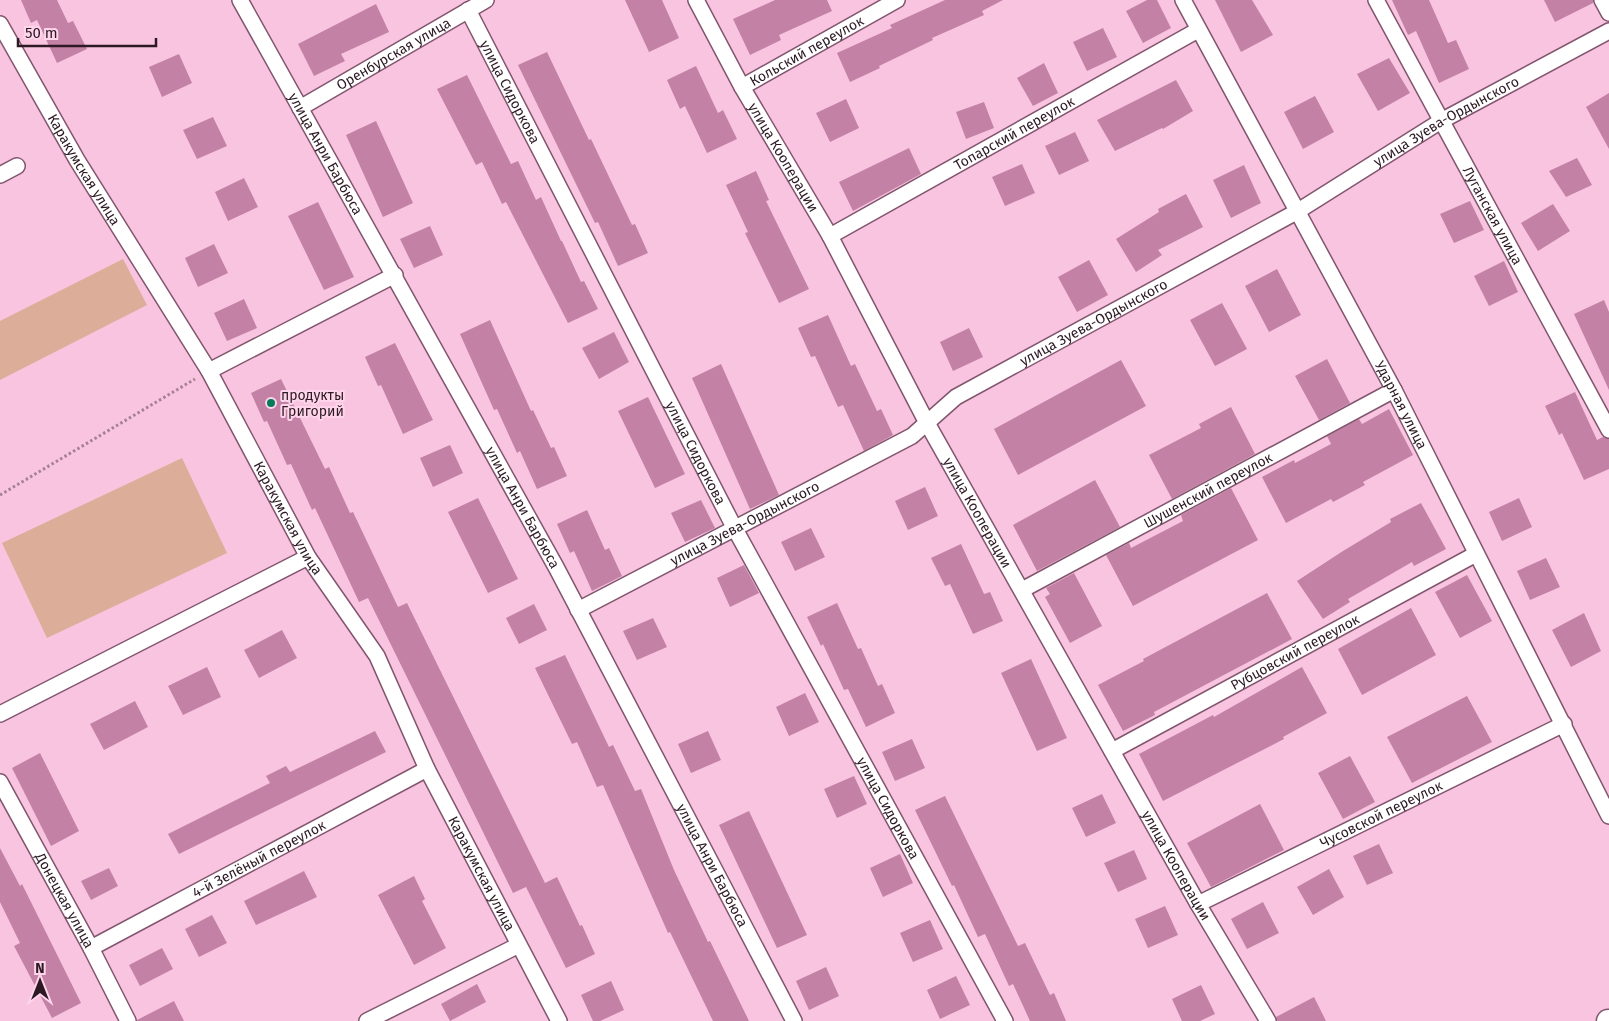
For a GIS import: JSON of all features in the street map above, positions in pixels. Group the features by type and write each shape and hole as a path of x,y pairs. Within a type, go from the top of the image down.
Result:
{"street":[{"name":"улица Анри Барбюса","path":"240,0 395,275 578,610 794,1021"},
{"name":"Оренбурская улица","path":"300,108 486,0"},
{"name":"улица Кооперации","path":"696,0 742,87 830,236 927,423 1198,904 1268,1021"},
{"name":"Кольский переулок","path":"742,87 897,0"},
{"name":"Ударная улица","path":"1183,0 1394,390 1609,816"},
{"name":"Луганская улица","path":"1376,0 1609,430"},
{"path":"1602,0 1609,12"},
{"name":"улица Сидоркова","path":"468,10 735,529 1005,1021"},
{"name":"Каракумская улица","path":"0,24 76,160 209,371 308,557 377,656 426,769 559,1021"},
{"name":"Топарский переулок","path":"830,236 1198,30"},
{"name":"улица Зуева-Ордынского","path":"578,610 912,436 956,397 1298,211 1440,120 1609,31"},
{"path":"0,175 17,166"},
{"path":"209,371 395,275"},
{"name":"Шушенский переулок","path":"1022,590 1394,390"},
{"name":"Рубцовский переулок","path":"1112,751 1476,554"},
{"path":"0,714 308,557"},
{"name":"Чусовской переулок","path":"1198,904 1564,724"},
{"name":"4-й Зелёный переулок","path":"92,948 426,769"},
{"name":"Донецкая улица","path":"0,782 92,948 128,1021"},
{"path":"368,1021 518,946"}],"path":[{"path":"0,495 209,371"}],"shaded area":[{"path":"123,259 147,305 0,380 0,321"},
{"path":"182,458 227,553 47,638 2,543"}],"building":[{"path":"21,0 57,0 68,23 73,21 87,49 57,63 37,20 31,23"},
{"path":"625,0 662,0 679,38 649,52"},
{"path":"775,0 827,0 832,11 779,35 781,40 750,55 733,19"},
{"path":"945,0 1003,0 982,11 984,15 932,38 933,40 850,82 837,53 892,28 890,25"},
{"path":"1147,0 1157,0 1171,28 1143,43 1126,11"},
{"path":"1215,0 1252,0 1273,35 1241,52"},
{"path":"1392,0 1429,0 1448,43 1456,40 1469,69 1439,83 1416,31 1408,35"},
{"path":"1544,0 1593,0 1593,3 1555,22"},
{"path":"376,4 389,32 341,54 345,61 314,76 298,44"},
{"path":"1103,28 1117,57 1087,71 1073,42"},
{"path":"547,52 589,140 591,139 632,225 635,224 648,253 618,266 598,222 595,223 518,65"},
{"path":"179,54 192,83 162,97 149,67"},
{"path":"1389,58 1410,93 1378,111 1357,74"},
{"path":"1044,63 1058,93 1033,106 1017,78"},
{"path":"696,66 718,113 723,110 737,139 707,153 685,106 680,109 667,80"},
{"path":"467,75 511,164 518,161 536,200 541,197 581,282 584,281 598,309 568,323 506,202 502,204 482,162 476,165 437,89"},
{"path":"1176,80 1193,111 1163,129 1115,151 1097,120"},
{"path":"1609,93 1609,149 1586,107"},
{"path":"1315,96 1334,132 1303,149 1284,112"},
{"path":"846,99 859,128 830,142 816,113"},
{"path":"984,102 994,128 966,139 956,112"},
{"path":"213,117 227,146 197,159 183,130"},
{"path":"376,121 413,203 383,217 346,135"},
{"path":"1075,132 1089,161 1059,175 1045,146"},
{"path":"909,148 921,174 853,211 839,182"},
{"path":"1577,158 1592,185 1566,197 1549,171"},
{"path":"1022,164 1035,193 1005,206 992,177"},
{"path":"1244,165 1261,203 1231,218 1213,180"},
{"path":"756,171 769,200 766,201 809,289 779,303 745,233 748,232 726,185"},
{"path":"244,178 258,207 228,221 215,192"},
{"path":"1186,194 1203,227 1158,250 1162,255 1136,272 1116,239 1159,212 1158,209"},
{"path":"1470,201 1484,230 1454,243 1440,214"},
{"path":"318,202 354,277 324,290 288,216"},
{"path":"1553,204 1570,231 1538,251 1521,223"},
{"path":"430,226 443,255 414,268 400,239"},
{"path":"214,244 228,273 198,287 185,258"},
{"path":"1089,260 1108,295 1077,312 1058,277"},
{"path":"1504,261 1518,292 1489,306 1474,276"},
{"path":"1277,269 1301,315 1269,332 1245,286"},
{"path":"244,299 257,328 227,341 214,313"},
{"path":"1604,300 1609,312 1609,390 1574,314"},
{"path":"1222,303 1247,349 1215,366 1190,320"},
{"path":"828,315 851,366 855,364 877,411 881,409 893,435 864,451 843,405 838,407 815,356 811,357 798,328"},
{"path":"490,320 531,411 533,410 551,448 554,447 567,476 537,489 520,451 517,453 497,409 494,410 460,334"},
{"path":"969,328 983,357 953,371 940,342"},
{"path":"614,332 629,362 599,379 582,348"},
{"path":"395,343 433,420 403,434 381,385 378,386 365,357"},
{"path":"1327,359 1350,403 1319,420 1295,376"},
{"path":"1121,360 1146,406 1018,475 994,429"},
{"path":"721,364 779,495 750,509 692,378"},
{"path":"281,379 325,469 329,467 350,513 353,512 398,607 407,603 545,883 557,877 595,954 566,968 526,887 513,893 368,598 359,602 315,508 312,510 291,464 287,465 267,421 264,422 251,393"},
{"path":"1575,392 1597,440 1603,437 1609,439 1609,469 1584,480 1562,433 1559,435 1545,406"},
{"path":"648,397 685,474 655,488 618,411"},
{"path":"1231,407 1255,454 1172,499 1149,455 1201,428 1199,424"},
{"path":"1389,409 1413,455 1363,482 1365,485 1333,502 1331,499 1286,523 1262,477 1294,460 1295,463 1331,444 1327,436 1359,419 1362,424"},
{"path":"450,445 463,473 433,487 420,458"},
{"path":"1095,480 1120,527 1037,571 1013,525"},
{"path":"925,487 938,516 908,530 895,501"},
{"path":"1231,488 1258,540 1133,606 1106,555 1129,543 1131,548 1183,521 1181,515"},
{"path":"478,498 518,579 488,593 448,512"},
{"path":"1519,498 1532,527 1502,541 1489,512"},
{"path":"701,500 715,528 685,542 671,513"},
{"path":"1421,503 1446,549 1414,566 1412,562 1348,599 1350,602 1323,619 1297,581 1391,522 1390,519"},
{"path":"587,510 605,550 609,548 622,576 592,591 574,551 570,553 557,524"},
{"path":"811,528 825,557 795,571 781,542"},
{"path":"961,544 984,594 990,592 1003,621 973,634 950,584 945,586 931,558"},
{"path":"1546,558 1560,587 1530,600 1517,571"},
{"path":"744,565 759,593 730,607 717,578"},
{"path":"1074,573 1102,626 1070,643 1045,597 1050,594 1046,588"},
{"path":"1467,575 1492,621 1460,638 1435,592"},
{"path":"1267,593 1292,639 1154,712 1155,715 1123,731 1098,685"},
{"path":"837,603 858,649 861,648 878,686 882,684 895,713 866,727 848,689 844,690 823,644 821,646 807,617"},
{"path":"534,604 547,630 519,644 506,618"},
{"path":"1411,608 1436,655 1362,695 1338,649"},
{"path":"1584,613 1601,651 1571,667 1552,630"},
{"path":"653,618 667,647 637,660 623,631"},
{"path":"282,630 297,658 259,678 244,650"},
{"path":"565,655 609,747 613,745 635,791 641,789 674,870 708,942 710,941 749,1021 713,1021 670,932 668,933 603,785 597,787 577,742 572,744 535,668"},
{"path":"1031,659 1067,738 1037,751 1001,673"},
{"path":"207,667 221,697 183,715 168,686"},
{"path":"1302,667 1327,713 1283,737 1284,739 1163,801 1139,754 1213,715 1214,717"},
{"path":"805,693 819,722 789,736 776,707"},
{"path":"1467,696 1492,742 1412,783 1387,737"},
{"path":"135,701 148,727 104,750 90,724"},
{"path":"375,731 386,752 179,854 168,834 270,783 266,776 286,766 290,772"},
{"path":"708,731 721,760 691,773 678,744"},
{"path":"912,739 925,768 895,781 882,752"},
{"path":"40,753 79,831 51,846 12,768"},
{"path":"1350,756 1375,802 1343,819 1318,773"},
{"path":"854,776 867,804 837,818 824,789"},
{"path":"1102,794 1116,823 1086,837 1072,808"},
{"path":"945,796 1018,946 1025,943 1050,995 1054,993 1066,1021 1030,1021 1013,984 1009,986 985,934 978,937 954,885 952,886 915,810"},
{"path":"1260,804 1284,850 1211,887 1187,843"},
{"path":"749,811 807,935 777,948 719,825"},
{"path":"1379,844 1393,873 1367,885 1353,856"},
{"path":"0,848 20,886 22,884 81,1003 52,1018 14,946 20,943 0,902"},
{"path":"1134,850 1147,879 1118,892 1104,863"},
{"path":"900,854 913,883 883,897 870,868"},
{"path":"109,868 118,886 91,900 81,881"},
{"path":"1329,869 1344,897 1313,915 1297,887"},
{"path":"304,871 317,897 256,925 244,901"},
{"path":"414,876 425,899 422,901 446,948 414,965 378,895"},
{"path":"1263,902 1279,933 1247,949 1231,919"},
{"path":"1165,906 1178,935 1148,948 1135,919"},
{"path":"212,915 227,943 199,957 185,929"},
{"path":"930,920 943,949 913,962 900,933"},
{"path":"162,948 173,969 140,986 129,965"},
{"path":"826,967 839,996 809,1010 796,981"},
{"path":"956,976 970,1005 940,1019 927,990"},
{"path":"611,981 624,1010 600,1021 593,1021 581,995"},
{"path":"477,984 486,1002 450,1021 441,1004"},
{"path":"1201,985 1215,1014 1200,1021 1182,1021 1172,999"},
{"path":"1314,997 1326,1021 1277,1021 1276,1017"},
{"path":"174,1001 184,1021 137,1021 137,1020"}],"place":[{"name":"продукты Григорий","path":"271,403"}]}
